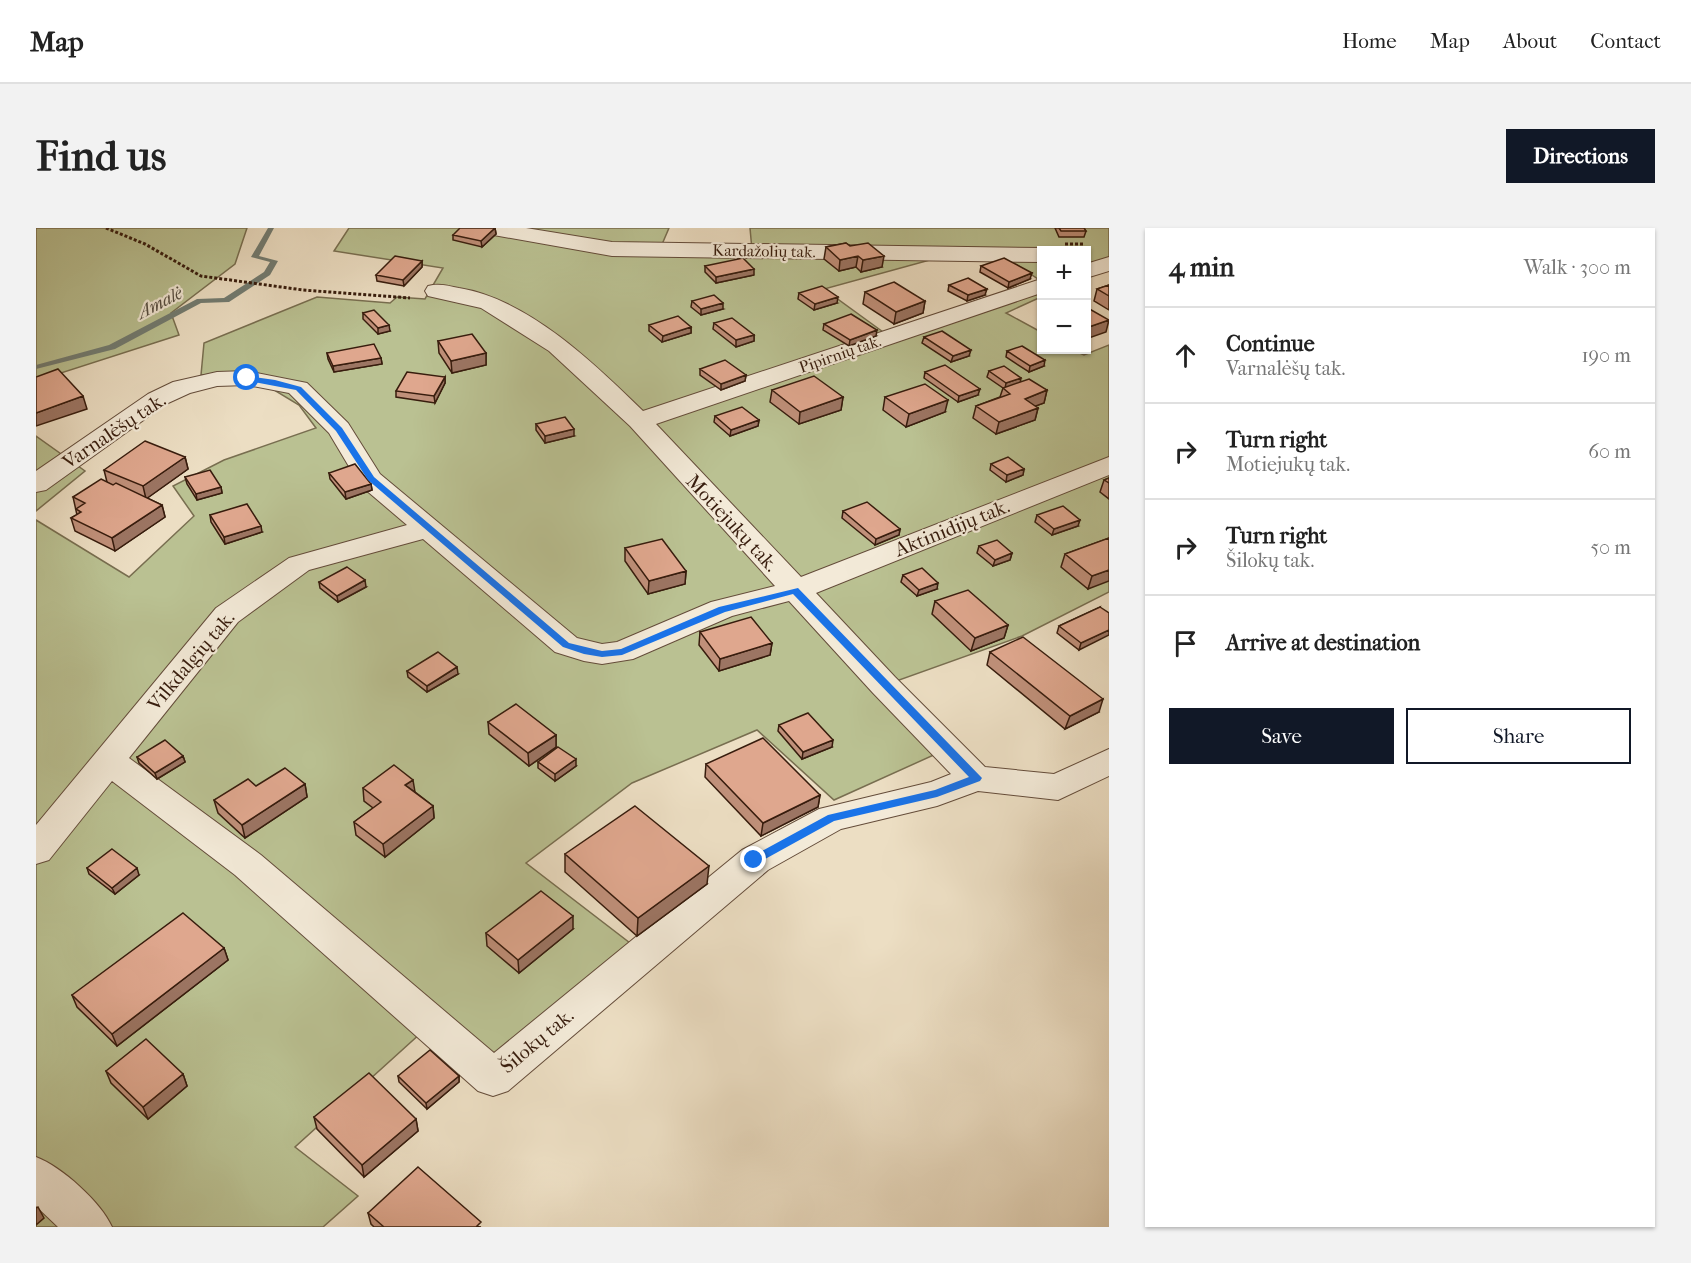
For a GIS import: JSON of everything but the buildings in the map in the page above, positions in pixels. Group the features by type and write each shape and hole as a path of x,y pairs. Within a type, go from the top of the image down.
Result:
{"street":[{"name":"Kardažolių tak.","path":"488,228 612,249 1037,255"},
{"path":"1091,255 1109,256"},
{"path":"1091,269 1109,264"},
{"name":"Pipirnių tak.","path":"639,421 1037,287"},
{"name":"Motiejukų tak.","path":"425,295 472,297 489,303 558,346 593,376 639,421 795,590 976,778"},
{"name":"Varnalėšų tak.","path":"36,484 158,399 182,387 217,379 247,378 298,388 339,429 370,478 566,645 602,654 622,652 722,609 795,590"},
{"name":"Aktinidijų tak.","path":"795,590 1109,465"},
{"name":"Vilkdalgių tak.","path":"36,850 227,615 299,564 429,528"},
{"name":"Šilokų tak.","path":"109,760 248,865 493,1078 754,860 831,818 937,793 976,778"},
{"path":"976,778 1058,787 1109,761"},
{"path":"36,1177 90,1227"}],"path":[{"path":"105,228 145,244 201,276 268,286 425,295"}],"green space":[{"path":"36,228 247,228 235,264 171,313 179,335 36,381"},
{"path":"349,228 669,228 660,249 752,250 750,228 1109,228 1109,268 1091,276 1091,246 1037,246 1037,278 1007,258 937,258 824,289 890,337 1037,287 1037,299 1006,313 1037,330 1037,354 1084,355 1109,345 1109,592 1022,636 885,685 947,749 834,800 757,730 632,783 526,863 643,953 493,1078 432,1023 295,1147 358,1196 323,1227 36,1227 36,520 129,577 194,516 173,486 224,460 316,428 299,405 274,390 288,380 237,373 201,375 204,343 317,297 390,303 397,297 425,299 443,268 334,251"},
{"path":"36,436 85,471 36,511"}],"waterway":[{"name":"Amalė","path":"36,367 112,347 200,301 226,300 267,273 274,261 255,257 271,228"}],"route":[{"path":"247,378 298,388 339,429 370,478 566,645 602,654 622,652 722,609 795,590 884,686 976,778 937,793 831,818 754,860"}]}
